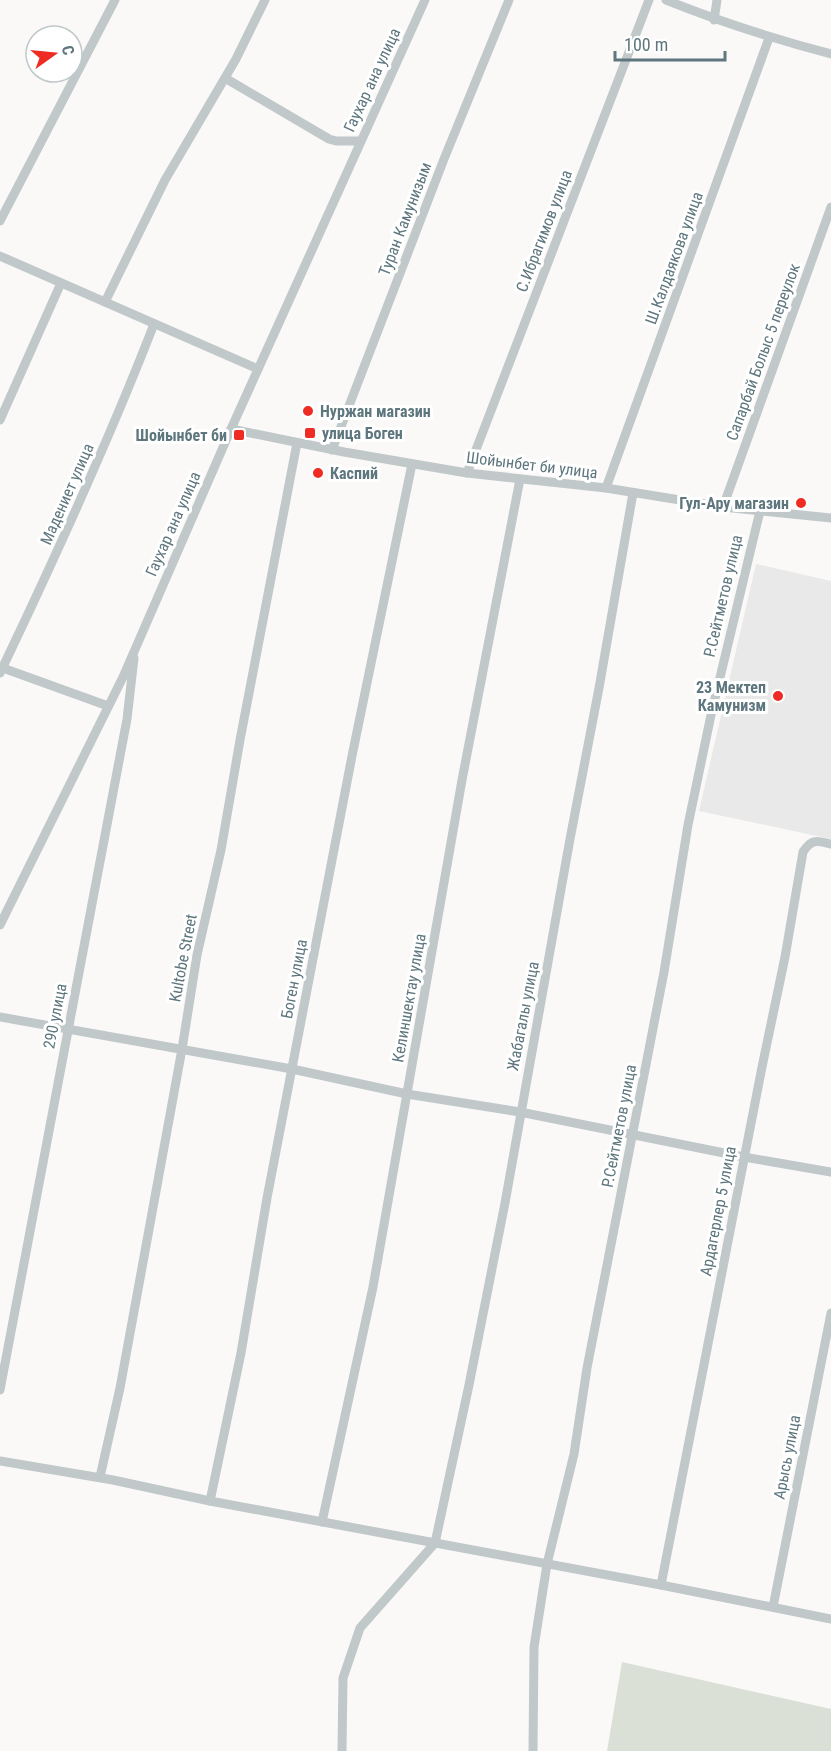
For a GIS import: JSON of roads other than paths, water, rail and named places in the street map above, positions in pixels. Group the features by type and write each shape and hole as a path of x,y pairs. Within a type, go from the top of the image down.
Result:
{"street":[{"path":"0,221 115,0"},
{"path":"105,302 165,180 225,78 265,0"},
{"name":"Гаухар ана улица","path":"0,925 136,647 231,429 425,0"},
{"name":"Туран Камунизым","path":"332,450 444,159 509,0"},
{"name":"С.Ибрагимов улица","path":"467,473 649,0"},
{"path":"666,0 714,20 831,54"},
{"path":"714,20 717,0"},
{"name":"Ш.Калдаякова улица","path":"606,488 770,38"},
{"path":"225,78 329,139 360,141"},
{"name":"Сапарбай Болыс 5 переулок","path":"723,507 831,207"},
{"path":"0,256 258,369"},
{"path":"0,420 61,283"},
{"name":"Мадениет улица","path":"1,669 89,483 154,324"},
{"name":"Шойынбет би улица","path":"231,429 332,450 467,473 606,488 723,507 831,518"},
{"name":"Kultobe Street","path":"100,1478 120,1388 197,955 221,850 297,443"},
{"name":"Боген улица","path":"210,1501 241,1353 267,1198 352,756 412,464"},
{"name":"Келиншектау улица","path":"322,1522 373,1287 462,780 520,479"},
{"name":"Жабагалы улица","path":"435,1543 505,1203 633,493"},
{"name":"Р.Сейтметов улица","path":"533,1751 534,1647 547,1564 574,1454 587,1368 664,972 690,814 711,715 760,511"},
{"name":"290 улица","path":"0,1390 126,719 136,647"},
{"path":"1,669 108,706"},
{"name":"Ардагерлер 5 улица","path":"661,1585 785,957 803,852 808,844 816,841 831,844"},
{"path":"0,1017 292,1069 407,1094 520,1112 831,1172"},
{"name":"Арысь улица","path":"773,1607 831,1313"},
{"path":"0,1461 100,1478 831,1619"},
{"path":"342,1751 343,1678 360,1628 435,1543"}],"place":[{"name":"Нуржан магазин","path":"308,411"},
{"name":"улица Боген","path":"310,433"},
{"name":"Шойынбет би","path":"239,435"},
{"name":"Каспий","path":"318,473"},
{"name":"Гул-Ару магазин","path":"801,503"},
{"name":"23 Мектеп Камунизм","path":"778,696"}]}
